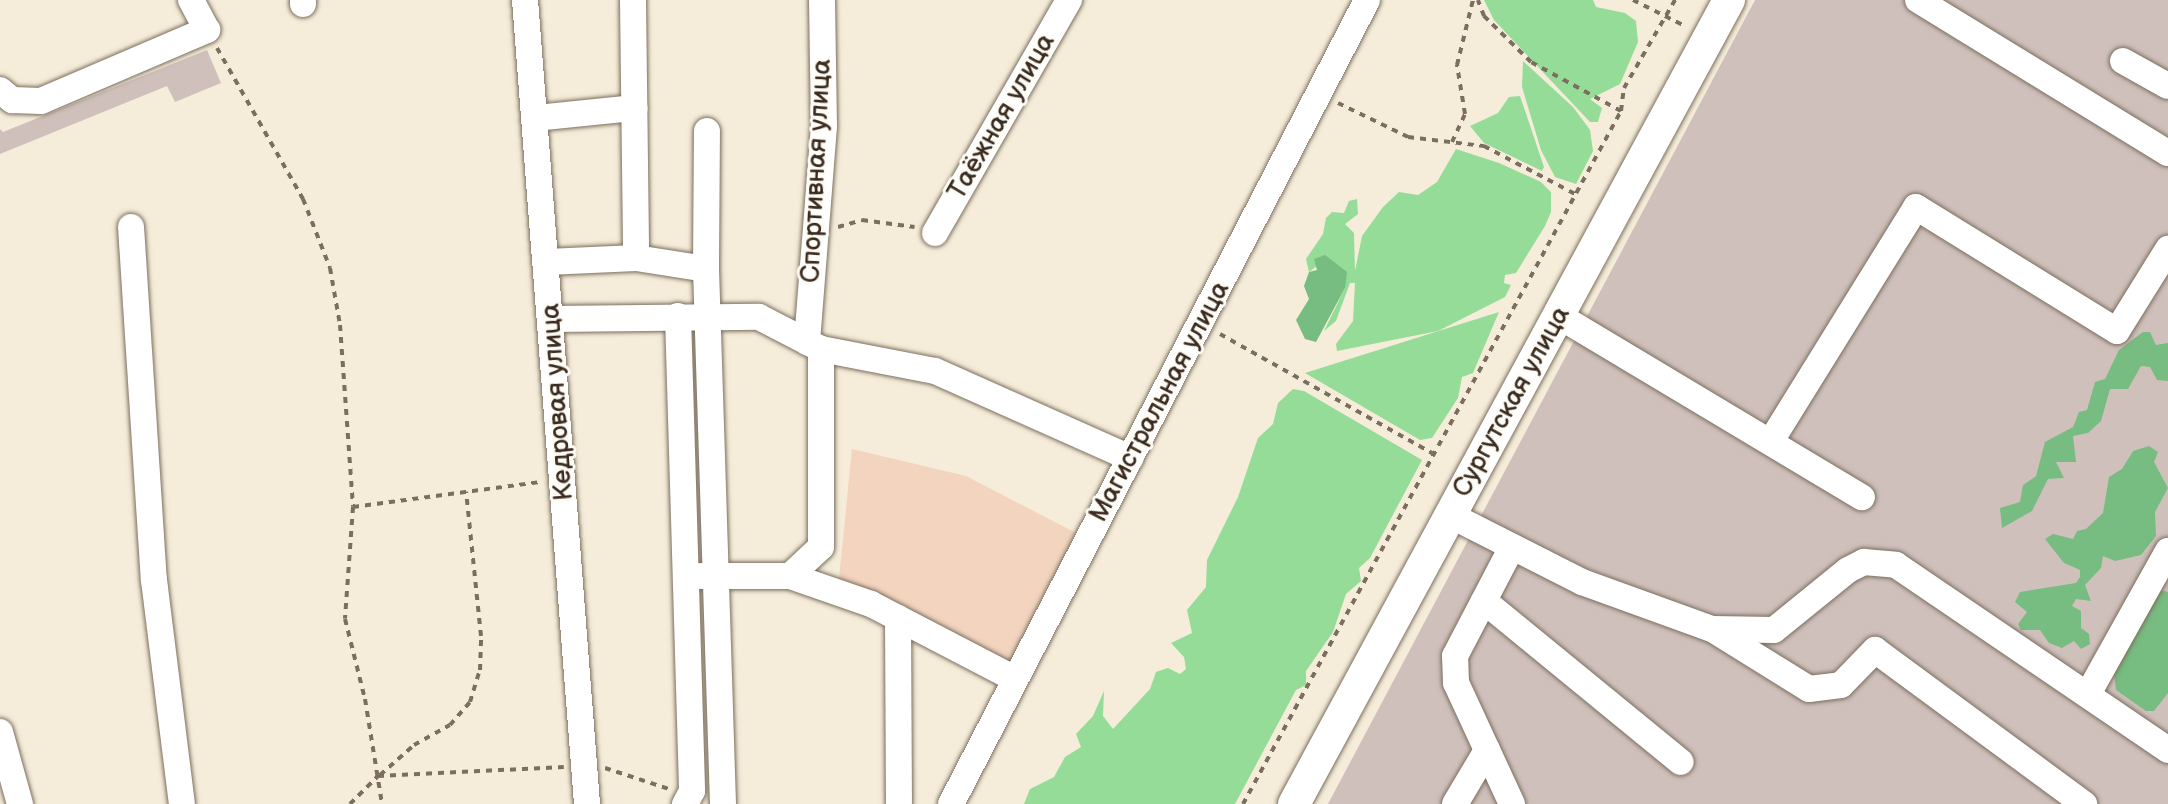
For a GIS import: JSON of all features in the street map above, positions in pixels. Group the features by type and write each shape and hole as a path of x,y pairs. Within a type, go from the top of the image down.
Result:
{"main road":[{"name":"Сургутская улица","path":"1294,804 1729,0"}],"street":[{"path":"0,90 12,100 41,101 207,30 191,0"},
{"name":"Кедровая улица","path":"525,0 587,804"},
{"path":"633,0 636,258"},
{"name":"Спортивная улица","path":"790,576 821,547 814,345 824,127 822,0"},
{"name":"Таёжная улица","path":"935,233 1069,0"},
{"name":"Магистральная улица","path":"951,804 1203,324 1367,0"},
{"path":"1918,0 2168,153"},
{"path":"2123,61 2168,86"},
{"path":"535,118 634,108"},
{"path":"707,131 706,269 710,317 723,804"},
{"path":"1771,441 1916,207 2117,331 2168,249"},
{"path":"131,227 154,580 182,804"},
{"path":"547,262 636,258 706,269"},
{"path":"678,316 692,791 687,802"},
{"path":"1559,316 1862,497"},
{"path":"552,319 759,317 814,345 935,371 1130,458"},
{"path":"1450,515 1645,608 1712,629 1809,689 1841,685 1875,650 2084,804"},
{"path":"1512,547 1455,656 1456,683 1512,804"},
{"path":"2088,694 2168,551"},
{"path":"1712,629 1774,630 1848,570 1880,561 1896,565 1989,624 2168,750"},
{"path":"686,576 790,576 898,618 1015,679"},
{"path":"1484,601 1681,762"},
{"path":"898,618 899,804"},
{"path":"1,738 20,804"},
{"path":"1455,804 1487,750"}],"path":[{"path":"1452,142 1465,114 1457,65 1476,0"},
{"path":"1476,0 1484,16 1531,62 1621,111"},
{"path":"1633,0 1708,38"},
{"path":"1243,804 1621,111 1624,88 1675,0"},
{"path":"207,30 303,199 330,268 340,325 353,507 345,619 382,804"},
{"path":"1320,94 1408,137 1484,146 1575,194"},
{"path":"817,234 862,220 894,220 935,233"},
{"path":"1203,324 1434,454"},
{"path":"353,507 563,479"},
{"path":"350,804 414,745 450,725 470,702 480,670 481,636 466,492"},
{"path":"378,776 584,766 647,779 687,802"}],"shaded area":[{"path":"1755,0 2168,0 2168,804 1328,804"},
{"path":"207,50 221,83 175,102 167,86 0,154 0,129 3,132"},
{"path":"852,449 966,476 1078,534 1008,665 839,579"}],"green space":[{"path":"1484,0 1593,0 1596,7 1625,13 1636,21 1638,42 1620,84 1590,99 1602,108 1598,122 1590,122 1494,20"},
{"path":"1523,61 1573,107 1590,130 1593,151 1576,184 1555,177 1541,150 1522,87"},
{"path":"1520,96 1544,167 1542,171 1484,143 1470,126 1498,113 1509,97"},
{"path":"1456,149 1499,163 1541,182 1551,192 1551,212 1545,226 1516,273 1505,275 1504,283 1511,285 1505,297 1438,331 1337,351 1336,344 1353,321 1355,283 1350,283 1336,321 1324,331 1345,288 1317,266 1309,272 1306,259 1323,234 1326,218 1332,212 1344,213 1349,201 1357,199 1358,214 1345,224 1354,233 1355,271 1362,236 1383,207 1399,192 1418,195 1437,182"},
{"path":"1325,255 1347,272 1345,288 1316,342 1305,339 1296,320 1309,299 1304,286 1309,272 1317,270 1314,259"},
{"path":"1499,312 1473,373 1462,377 1458,398 1432,438 1420,440 1305,373"},
{"path":"2143,332 2150,332 2156,345 2168,343 2168,381 2157,380 2150,367 2141,366 2128,389 2110,389 2101,421 2088,433 2073,436 2076,462 2056,462 2064,478 2048,479 2032,511 2002,528 2000,508 2020,502 2023,485 2036,476 2045,442 2073,427 2079,412 2087,410 2095,382 2105,379 2119,350"},
{"path":"1293,389 1304,391 1422,460 1370,558 1359,568 1361,581 1346,594 1333,632 1306,671 1306,685 1296,690 1235,804 1024,804 1030,789 1054,777 1065,757 1081,747 1076,734 1093,716 1104,691 1103,716 1113,729 1150,689 1156,672 1168,668 1180,674 1186,669 1184,657 1171,643 1192,633 1187,610 1206,587 1207,560 1238,497 1258,438 1273,424 1278,403"},
{"path":"2149,446 2158,452 2154,462 2168,488 2155,512 2156,536 2141,555 2115,561 2103,556 2101,568 2085,585 2091,601 2076,599 2072,606 2081,611 2081,628 2089,634 2090,644 2081,649 2074,641 2062,648 2049,643 2040,630 2021,630 2018,624 2027,612 2015,602 2020,592 2076,583 2080,577 2080,570 2064,563 2045,539 2053,534 2073,539 2077,531 2086,529 2103,513 2109,477 2122,469 2133,451"},
{"path":"2155,589 2168,592 2168,693 2154,711 2146,711 2116,690 2113,663"}]}
